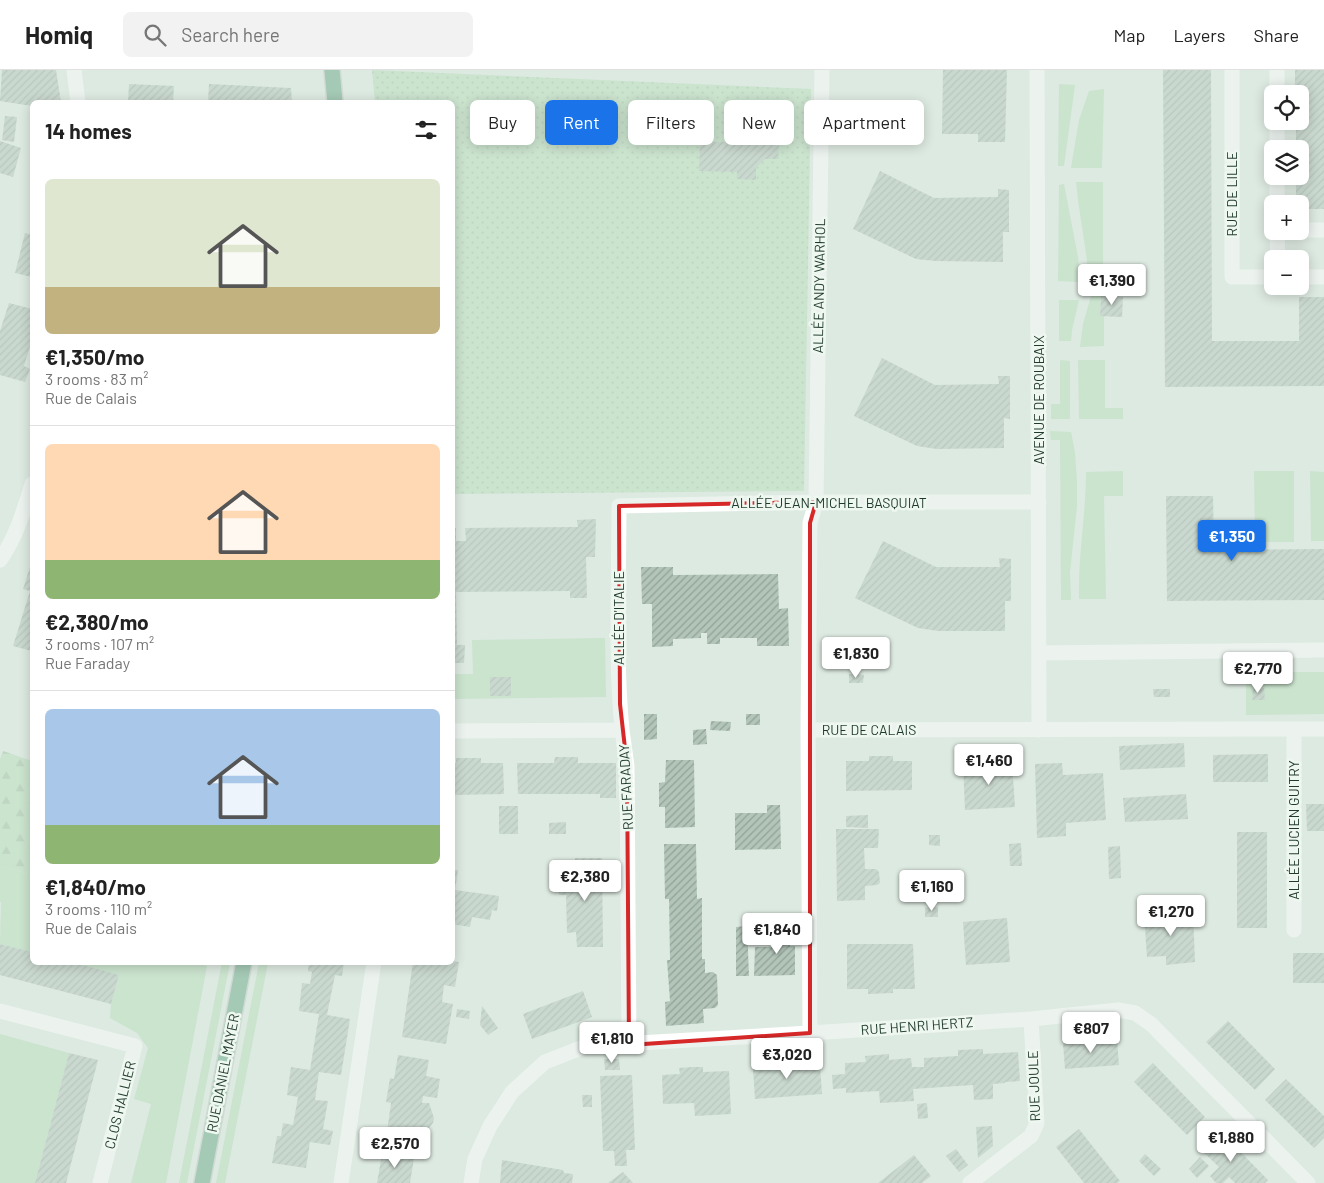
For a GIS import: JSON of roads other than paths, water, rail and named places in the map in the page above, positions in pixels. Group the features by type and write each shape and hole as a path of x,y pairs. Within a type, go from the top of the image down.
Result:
{"main road":[{"path":"332,70 335,100"},
{"name":"RUE DANIEL MAYER","path":"202,1183 243,965"}],"street":[{"path":"74,70 78,100"},
{"name":"ALLÉE ANDY WARHOL","path":"808,730 810,522 816,502 822,70"},
{"name":"AVENUE DE ROUBAIX","path":"1037,70 1040,730"},
{"name":"RUE DE LILLE","path":"1232,70 1232,277 1264,277"},
{"path":"1277,70 1277,85"},
{"path":"1309,230 1324,230"},
{"path":"1309,277 1324,277"},
{"path":"0,560 6,552 19,522 30,490"},
{"name":"ALLÉE JEAN-MICHEL BASQUIAT","path":"619,506 816,502 1039,502"},
{"name":"ALLÉE D'ITALIE","path":"619,506 619,677 622,730"},
{"path":"1040,652 1324,650"},
{"name":"RUE DE CALAIS","path":"810,1034 808,730 1324,728"},
{"name":"ALLÉE LUCIEN GUITRY","path":"1294,729 1294,930"},
{"name":"RUE FARADAY","path":"455,731 622,730 627,766 629,1044"},
{"path":"341,1183 374,965"},
{"name":"RUE HENRI HERTZ","path":"471,1183 475,1159 490,1126 512,1092 545,1062 586,1046 810,1034 1118,1010 1135,1013 1151,1024 1308,1183"},
{"name":"CLOS HALLIER","path":"0,1012 135,1046 100,1183"},
{"name":"RUE JOULE","path":"970,1183 1031,1136 1035,1130 1037,1123 1031,1018"}]}
